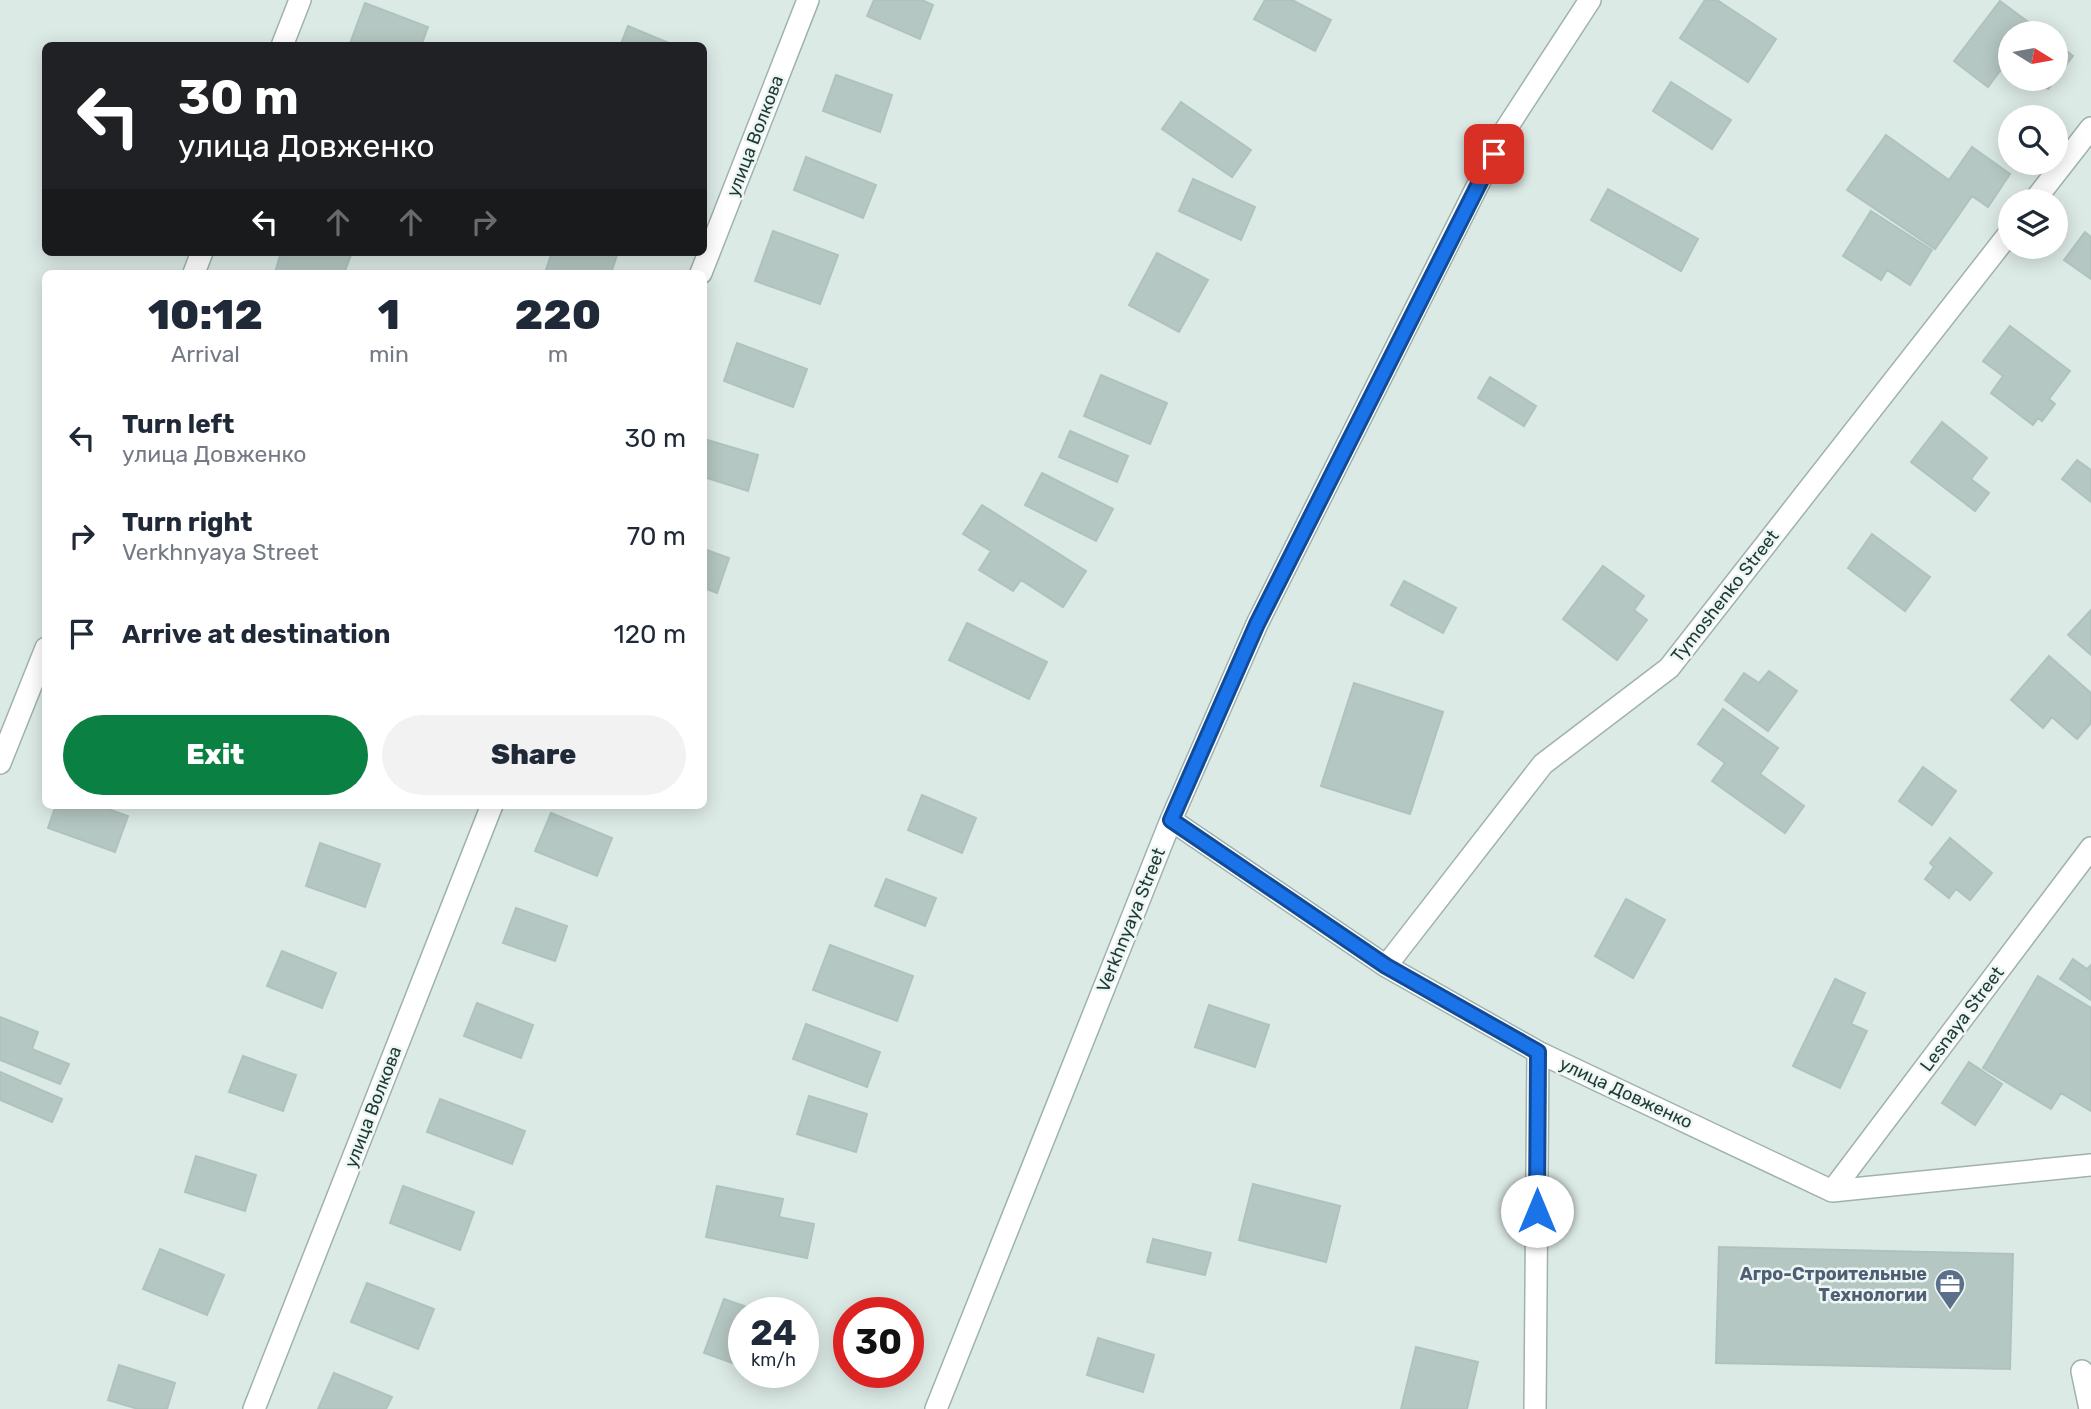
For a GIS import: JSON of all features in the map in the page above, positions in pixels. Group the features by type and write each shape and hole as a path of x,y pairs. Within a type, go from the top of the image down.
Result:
{"street":[{"path":"283,42 299,0"},
{"name":"улица Волкова","path":"702,270 808,0"},
{"name":"Verkhnyaya Street","path":"936,1409 1171,820 1257,624 1506,129 1590,0"},
{"path":"2043,189 2091,128"},
{"name":"Tymoshenko Street","path":"1386,966 1543,764 1669,668 1998,248"},
{"path":"0,763 42,658"},
{"name":"улица Волкова","path":"254,1409 490,809"},
{"name":"улица Довженко","path":"1171,820 1386,966 1538,1052 1832,1191"},
{"name":"Lesnaya Street","path":"1832,1191 2091,848"},
{"path":"1535,1409 1538,1052"},
{"path":"1832,1191 2091,1165"},
{"path":"2082,1371 2090,1409"}],"building":[{"path":"874,0 922,0 933,5 920,39 867,16"},
{"path":"1265,0 1292,0 1331,20 1315,51 1254,19"},
{"path":"1705,0 1717,0 1776,39 1748,82 1680,38"},
{"path":"2000,1 2027,21 1998,21 1998,74 1988,87 1954,61"},
{"path":"365,3 428,27 422,42 350,42"},
{"path":"628,26 666,42 622,42"},
{"path":"836,75 892,95 880,132 823,111"},
{"path":"1671,82 1731,120 1712,149 1653,111"},
{"path":"1181,102 1251,150 1232,177 1162,129"},
{"path":"1886,135 1949,180 1972,147 1998,165 1998,175 2009,175 1988,207 1972,196 1935,249 1847,190"},
{"path":"806,157 876,185 863,218 794,190"},
{"path":"1193,179 1255,207 1241,240 1179,211"},
{"path":"1608,189 1698,239 1681,271 1591,220"},
{"path":"1871,211 1932,250 1910,285 1887,270 1881,280 1843,256"},
{"path":"773,231 838,255 820,304 755,281"},
{"path":"2085,232 2091,237 2091,279 2064,260 2068,259 2068,255"},
{"path":"1157,253 1208,280 1179,332 1129,305"},
{"path":"280,256 351,256 345,270 276,270"},
{"path":"551,256 617,256 612,270 546,270"},
{"path":"2010,326 2070,371 2049,399 2055,404 2042,421 2038,418 2033,425 1991,393 2003,376 1983,361"},
{"path":"737,343 807,369 793,407 724,381"},
{"path":"1101,375 1167,403 1150,444 1084,416"},
{"path":"1490,377 1536,406 1524,426 1478,398"},
{"path":"1942,422 1987,458 1971,479 1989,493 1975,511 1911,462"},
{"path":"1070,431 1128,456 1117,482 1059,457"},
{"path":"707,440 758,455 748,491 707,478"},
{"path":"2077,460 2091,470 2091,502 2062,479"},
{"path":"1042,473 1113,509 1096,541 1025,505"},
{"path":"982,505 1086,571 1063,607 1021,580 1013,591 979,570 991,551 963,534"},
{"path":"1872,534 1930,577 1905,611 1848,568"},
{"path":"707,550 729,558 717,593 707,589"},
{"path":"1603,566 1644,596 1634,610 1647,620 1617,660 1563,619"},
{"path":"1404,581 1456,608 1443,633 1391,605"},
{"path":"2091,610 2091,655 2068,635"},
{"path":"967,623 1047,662 1029,699 949,660"},
{"path":"2049,656 2091,693 2091,723 2077,739 2052,717 2043,728 2011,700"},
{"path":"1769,671 1797,691 1768,731 1725,700 1744,673 1759,683"},
{"path":"1354,683 1443,712 1410,814 1321,786"},
{"path":"1723,709 1778,748 1760,774 1804,806 1785,833 1712,781 1725,763 1698,744"},
{"path":"1923,767 1956,791 1932,825 1899,801"},
{"path":"922,795 976,818 962,853 908,830"},
{"path":"55,809 108,809 128,816 115,852 48,828"},
{"path":"551,813 612,838 597,876 535,851"},
{"path":"1950,838 1992,873 1970,900 1956,889 1949,898 1925,879 1934,867 1930,863"},
{"path":"320,843 380,864 365,907 306,886"},
{"path":"886,879 936,898 925,926 875,906"},
{"path":"1626,899 1665,920 1633,978 1595,956"},
{"path":"516,908 567,926 555,961 503,943"},
{"path":"830,945 913,976 897,1021 813,990"},
{"path":"282,951 336,973 322,1008 267,986"},
{"path":"2073,959 2087,969 2091,965 2091,1000 2060,979"},
{"path":"2038,976 2091,1008 2091,1111 2061,1093 2051,1109 1983,1068"},
{"path":"1835,979 1865,993 1851,1024 1867,1031 1840,1088 1793,1066"},
{"path":"477,1003 533,1025 521,1058 464,1036"},
{"path":"1209,1005 1269,1025 1255,1067 1195,1047"},
{"path":"0,1017 38,1032 32,1049 69,1064 60,1084 0,1060"},
{"path":"806,1024 880,1052 867,1087 793,1059"},
{"path":"243,1056 296,1075 283,1111 229,1092"},
{"path":"1969,1062 2002,1084 1975,1125 1942,1103"},
{"path":"0,1072 62,1099 52,1122 0,1100"},
{"path":"809,1096 867,1114 856,1152 797,1134"},
{"path":"440,1099 525,1131 512,1164 427,1132"},
{"path":"196,1156 256,1175 245,1211 185,1192"},
{"path":"1253,1184 1340,1206 1326,1262 1239,1240"},
{"path":"403,1186 474,1212 460,1250 390,1223"},
{"path":"717,1186 783,1199 779,1217 814,1224 807,1258 706,1237"},
{"path":"1153,1239 1211,1253 1205,1275 1147,1262"},
{"path":"1719,1247 2013,1254 2010,1369 1716,1363"},
{"path":"160,1249 224,1275 207,1315 143,1289"},
{"path":"367,1283 434,1309 418,1349 351,1322"},
{"path":"724,1299 728,1300 728,1361 704,1353"},
{"path":"1098,1338 1154,1355 1143,1392 1087,1375"},
{"path":"1416,1347 1478,1362 1467,1409 1401,1409"},
{"path":"119,1365 175,1383 167,1409 138,1409 108,1400"},
{"path":"334,1373 392,1397 386,1409 318,1409"}],"place":[{"name":"Агро-Строительные Технологии","path":"1950,1311"}],"route":[{"path":"1494,154 1257,624 1171,820 1386,966 1538,1052 1537,1211"}]}
